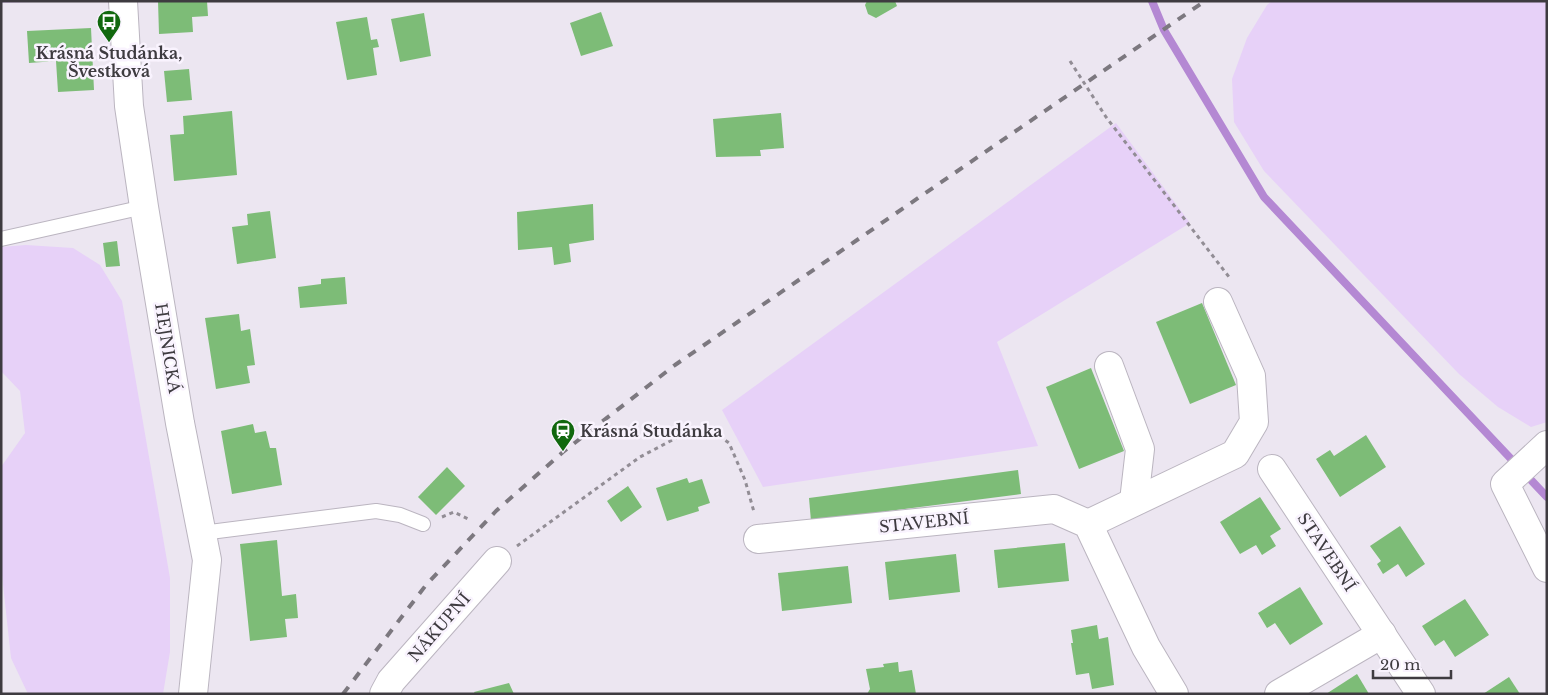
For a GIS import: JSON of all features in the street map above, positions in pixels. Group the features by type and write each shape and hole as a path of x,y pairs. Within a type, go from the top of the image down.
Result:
{"street":[{"name":"HEJNICKÁ","path":"123,1 130,106 144,208 180,423 207,560 193,694"},
{"path":"1174,694 1146,647 1088,524 1235,454 1254,422 1251,376 1220,305"},
{"path":"1109,366 1140,449 1134,501"},
{"path":"1547,445 1505,484 1547,568"},
{"name":"STAVEBNÍ","path":"1272,470 1420,694"},
{"name":"STAVEBNÍ","path":"758,539 1054,509 1088,524"},
{"name":"NÁKUPNÍ","path":"384,694 391,681 497,561"},
{"path":"1279,694 1382,634"}],"lane":[{"path":"1,239 144,208"},
{"path":"202,533 376,511 400,515 424,524"}],"path":[{"path":"1070,61 1113,128 1236,286 1220,305"},
{"path":"497,561 640,457 695,428 711,430 729,443 746,480 753,501 758,539"},
{"path":"424,524 454,512 468,519"}],"shaded area":[{"path":"1,1 64,1 1,3"},
{"path":"1272,1 1547,1 1547,422 1531,427 1498,407 1459,374 1264,171 1234,122 1232,79 1247,38 1267,5"},
{"path":"1116,123 1190,223 997,342 1038,446 763,487 722,410"},
{"path":"26,245 73,248 100,265 122,301 170,578 170,652 163,694 28,694 11,658 1,566 1,467 25,433 20,391 1,371 1,247"}],"building":[{"path":"158,1 207,1 208,16 192,17 193,32 159,34"},
{"path":"867,1 895,1 897,6 876,18 868,14 865,5"},
{"path":"601,12 613,46 581,56 570,23"},
{"path":"424,13 431,56 400,62 391,19"},
{"path":"367,17 371,40 377,39 379,47 373,48 377,75 347,80 336,22"},
{"path":"91,28 94,90 58,92 56,61 29,63 27,31"},
{"path":"189,69 192,100 167,102 164,71"},
{"path":"232,111 237,175 174,181 170,135 184,134 183,116"},
{"path":"781,113 784,148 760,150 761,156 716,157 713,119"},
{"path":"593,204 594,240 569,244 571,262 554,265 552,247 518,250 517,212"},
{"path":"270,211 276,258 237,264 232,227 248,225 247,214"},
{"path":"117,241 120,266 106,267 103,243"},
{"path":"345,277 347,304 300,308 298,287 321,284 321,279"},
{"path":"1202,303 1236,385 1190,404 1156,322"},
{"path":"239,314 241,331 250,329 255,365 247,366 250,383 216,389 205,318"},
{"path":"1091,368 1124,451 1079,469 1046,387"},
{"path":"253,424 255,433 266,431 270,448 276,448 282,485 232,494 221,431"},
{"path":"1366,435 1386,467 1340,497 1316,459 1330,450 1334,456"},
{"path":"447,467 465,486 436,515 418,497"},
{"path":"1018,470 1021,494 811,521 809,498"},
{"path":"687,478 689,483 702,479 710,503 698,507 699,511 667,521 656,488"},
{"path":"628,486 642,507 621,522 607,501"},
{"path":"1260,497 1281,529 1270,536 1276,546 1262,555 1256,545 1240,554 1220,522"},
{"path":"1400,526 1425,564 1406,577 1398,564 1383,574 1377,564 1381,561 1370,546"},
{"path":"277,540 282,596 296,594 298,618 285,619 287,637 250,641 240,544"},
{"path":"1065,543 1069,581 998,588 994,550"},
{"path":"956,554 960,592 889,600 885,562"},
{"path":"848,566 852,603 782,611 778,573"},
{"path":"1300,587 1323,624 1290,645 1275,623 1267,628 1258,613"},
{"path":"1465,599 1489,635 1455,657 1444,640 1435,646 1422,626"},
{"path":"1097,625 1099,639 1108,637 1114,685 1092,689 1089,673 1076,675 1071,630"},
{"path":"898,662 899,672 912,670 916,694 867,694 870,689 866,669 884,667 883,664"},
{"path":"1357,674 1369,694 1326,694"},
{"path":"1509,677 1520,694 1483,694"},
{"path":"509,683 514,694 475,694 474,692"}],"waterway":[{"path":"1152,1 1164,30 1264,197 1547,497"}],"railway":[{"path":"343,694 426,585 496,511 563,452 675,365 1205,1"}],"place":[{"name":"Krásná Studánka, Švestková","path":"109,43"},
{"name":"Krásná Studánka","path":"563,452"}]}
